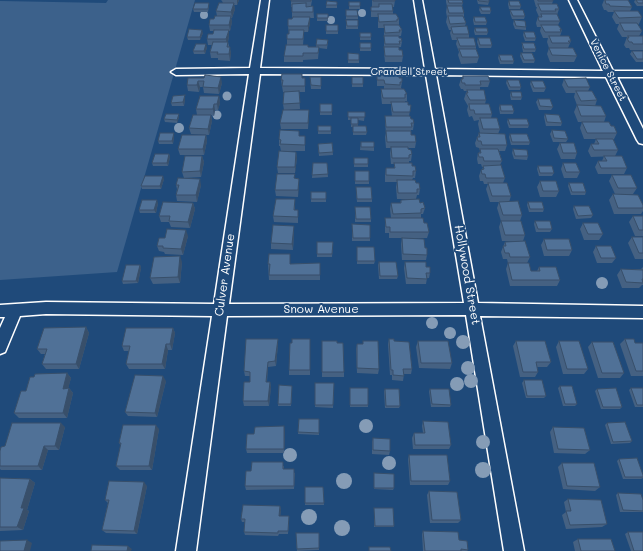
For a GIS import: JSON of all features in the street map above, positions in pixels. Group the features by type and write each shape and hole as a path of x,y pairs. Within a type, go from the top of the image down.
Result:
{"street":[{"name":"Culver Avenue","path":"186,551 265,0"},
{"name":"Hollywood Street","path":"418,0 514,551"},
{"name":"Venice Street","path":"573,0 643,140"},
{"name":"Crandell Street","path":"176,72 255,71 643,74"},
{"name":"Snow Avenue","path":"0,311 15,309 473,309 643,312"},
{"path":"0,347 15,309"}],"shaded area":[{"path":"108,0 195,0 117,272 0,280 0,1 106,3"}],"building":[{"path":"311,0 311,1 291,1"},
{"path":"395,0 395,1 373,1"},
{"path":"448,0 462,0 463,3 449,3"},
{"path":"478,0 489,0 489,2 479,1"},
{"path":"553,0 553,1 538,1"},
{"path":"605,0 628,0 632,7 610,6 609,4 606,4"},
{"path":"636,0 643,0 643,3 638,3"},
{"path":"327,1 337,2 337,5 326,5"},
{"path":"509,1 519,1 521,6 510,6"},
{"path":"349,2 360,2 360,6 349,6"},
{"path":"195,3 209,3 208,9 193,9"},
{"path":"219,3 234,3 231,12 216,11"},
{"path":"306,3 306,7 313,6 313,12 292,12 292,4"},
{"path":"379,4 392,4 393,11 371,11 371,7 379,7"},
{"path":"538,4 557,4 559,9 555,9 556,11 541,11"},
{"path":"447,6 462,6 464,13 449,13"},
{"path":"480,7 490,7 491,11 482,11"},
{"path":"346,10 357,10 358,16 346,16"},
{"path":"510,10 523,10 525,16 513,16"},
{"path":"614,11 638,11 642,17 619,18"},
{"path":"317,14 328,14 328,18 317,18"},
{"path":"378,14 396,14 399,19 397,19 397,21 379,22"},
{"path":"541,14 557,14 560,21 539,21 538,17 542,17"},
{"path":"215,16 231,16 229,25 209,25 210,19 214,19"},
{"path":"448,16 463,16 466,23 450,24"},
{"path":"293,17 310,17 308,26 288,26 288,19 292,19"},
{"path":"474,17 485,17 487,22 475,22"},
{"path":"346,20 358,20 358,26 347,26"},
{"path":"514,20 525,21 526,27 516,26"},
{"path":"620,23 637,23 642,31 624,31"},
{"path":"326,25 338,25 338,31 326,31"},
{"path":"384,25 399,25 402,30 399,30 400,32 385,33"},
{"path":"541,25 558,25 562,30 560,29 561,32 545,32"},
{"path":"467,26 469,34 453,34 451,27"},
{"path":"475,28 487,28 488,32 476,32"},
{"path":"189,29 202,30 200,37 187,37"},
{"path":"214,30 229,30 226,39 207,39 208,34 213,34"},
{"path":"289,30 304,30 303,39 287,39"},
{"path":"524,32 534,32 536,38 526,38"},
{"path":"360,33 371,33 371,37 360,37"},
{"path":"384,36 399,36 402,41 399,41 400,44 385,44"},
{"path":"549,36 569,36 571,41 568,41 570,43 552,43"},
{"path":"628,36 643,36 643,44 633,44 632,42 629,42 627,38 629,38"},
{"path":"457,38 474,38 476,46 460,46"},
{"path":"478,38 490,38 492,45 480,45"},
{"path":"317,39 328,40 327,45 316,45"},
{"path":"213,42 228,42 227,47 230,47 229,54 217,54 218,52 210,52"},
{"path":"360,43 371,43 371,48 360,48"},
{"path":"522,43 534,43 536,49 524,49"},
{"path":"196,44 206,44 204,51 193,51"},
{"path":"286,45 308,45 308,47 319,47 318,53 303,53 303,56 284,56"},
{"path":"384,47 399,47 399,50 402,50 403,56 385,56"},
{"path":"549,48 573,48 577,56 552,55"},
{"path":"459,49 476,49 479,57 462,57"},
{"path":"632,51 643,51 643,59 637,59"},
{"path":"348,53 359,54 359,60 348,60"},
{"path":"521,53 532,53 535,60 524,60"},
{"path":"499,55 512,55 514,61 501,61"},
{"path":"282,74 302,74 302,78 305,78 305,86 282,86"},
{"path":"205,75 221,77 218,88 203,87 204,81 198,81 197,85 187,85 188,78 204,78"},
{"path":"377,75 399,75 399,78 402,78 402,82 400,82 400,85 385,84 384,80 377,80"},
{"path":"463,76 488,76 490,81 480,81 481,85 465,85 465,83 462,83 461,79 463,79"},
{"path":"310,77 321,77 321,86 311,85"},
{"path":"352,77 363,77 363,84 352,84"},
{"path":"586,78 590,87 568,87 564,79"},
{"path":"507,80 519,80 521,87 510,87"},
{"path":"531,81 543,81 546,88 534,88"},
{"path":"381,89 404,89 407,94 405,94 405,98 383,98"},
{"path":"467,90 484,90 486,100 470,100 466,93 468,93"},
{"path":"299,91 300,103 283,104 284,92"},
{"path":"576,91 592,91 597,100 581,101"},
{"path":"511,92 521,92 522,97 512,97"},
{"path":"185,95 183,102 171,103 173,96"},
{"path":"200,96 219,96 217,104 214,104 213,109 196,109"},
{"path":"538,99 550,99 553,107 540,106"},
{"path":"391,102 408,102 408,105 411,105 410,112 393,112"},
{"path":"320,104 332,104 332,112 320,112"},
{"path":"469,104 489,104 492,114 475,114 474,110 470,110"},
{"path":"500,105 512,105 514,111 501,111"},
{"path":"577,105 601,106 606,116 581,116"},
{"path":"283,110 309,110 308,123 280,123"},
{"path":"348,112 365,112 365,117 348,117"},
{"path":"166,114 179,114 177,120 164,119"},
{"path":"545,114 559,115 562,123 547,122"},
{"path":"193,115 211,115 208,129 189,128"},
{"path":"385,116 410,116 414,123 411,123 412,127 386,127"},
{"path":"351,118 358,118 358,124 351,124"},
{"path":"480,118 497,118 500,129 483,129"},
{"path":"508,119 527,119 529,125 510,125"},
{"path":"582,122 609,122 611,126 614,126 617,133 587,133"},
{"path":"318,126 331,126 331,131 318,131"},
{"path":"353,126 366,126 367,132 353,132"},
{"path":"280,130 299,131 299,136 305,136 305,145 280,144"},
{"path":"552,130 565,131 568,139 554,138"},
{"path":"386,131 411,131 411,135 415,135 416,142 387,142"},
{"path":"160,133 174,133 172,141 158,141"},
{"path":"479,133 505,134 507,145 482,145 481,141 478,141 477,137 480,137"},
{"path":"510,134 527,134 530,142 512,142"},
{"path":"182,135 206,135 203,149 178,149"},
{"path":"596,139 613,139 618,150 594,150 591,144 599,144"},
{"path":"361,142 374,142 374,147 361,147"},
{"path":"332,143 333,152 319,153 318,144"},
{"path":"560,143 574,143 577,153 563,153"},
{"path":"391,147 408,147 412,154 409,155 409,158 392,158"},
{"path":"480,149 498,149 502,161 484,161 483,157 479,157 478,153 481,153"},
{"path":"513,149 527,150 528,156 515,156"},
{"path":"279,151 296,152 295,167 277,167"},
{"path":"155,154 169,154 167,163 152,163"},
{"path":"185,156 202,156 200,171 182,172"},
{"path":"604,156 622,156 627,168 601,168 598,161 607,161"},
{"path":"354,158 368,158 368,164 354,164"},
{"path":"313,163 327,163 328,174 312,175"},
{"path":"394,163 412,163 412,166 415,166 416,171 413,171 413,176 386,175 386,168 395,168"},
{"path":"563,163 576,163 580,172 566,172"},
{"path":"501,165 505,178 486,178 485,174 482,174 481,170 484,169 483,166"},
{"path":"538,166 552,166 554,173 540,173"},
{"path":"355,171 369,171 369,181 355,181"},
{"path":"277,174 295,174 294,178 299,179 298,190 275,190"},
{"path":"612,175 631,175 637,188 618,188"},
{"path":"145,176 163,176 160,186 141,186"},
{"path":"178,178 200,179 196,195 176,195 179,185 176,185"},
{"path":"397,180 415,180 416,183 419,183 420,189 417,189 417,193 398,193"},
{"path":"540,181 556,181 559,191 543,191"},
{"path":"488,183 507,183 511,196 492,196"},
{"path":"569,183 583,183 586,192 572,192"},
{"path":"356,187 371,187 372,199 357,199"},
{"path":"311,192 326,192 326,199 311,199"},
{"path":"613,194 638,195 643,208 618,208"},
{"path":"276,199 295,199 294,210 298,210 298,217 273,216"},
{"path":"419,199 420,203 423,202 425,208 421,209 421,213 393,214 391,203 401,203 401,200"},
{"path":"142,200 157,200 154,210 139,210"},
{"path":"518,201 522,215 503,215 499,202"},
{"path":"163,202 193,203 188,222 169,221 170,216 159,216"},
{"path":"528,202 542,202 544,209 530,209"},
{"path":"574,206 589,206 593,215 578,216"},
{"path":"355,207 370,207 371,219 356,219"},
{"path":"633,216 643,216 643,230 639,230"},
{"path":"385,218 423,218 424,223 427,223 429,232 390,232 390,227 386,227"},
{"path":"501,221 521,221 525,235 505,235"},
{"path":"535,221 550,221 552,229 538,229"},
{"path":"583,223 598,223 603,234 588,234"},
{"path":"352,224 370,225 370,238 353,238"},
{"path":"273,225 294,226 292,244 271,243"},
{"path":"167,229 186,230 181,249 163,248 163,246 157,246 159,238 165,238"},
{"path":"632,237 643,237 643,253 639,253"},
{"path":"402,238 424,239 425,248 427,248 427,255 403,254"},
{"path":"544,239 569,239 572,250 547,250"},
{"path":"525,241 530,257 510,257 509,253 505,253 503,246 506,246 505,242"},
{"path":"317,242 333,242 332,254 317,254"},
{"path":"596,246 611,246 616,258 601,258"},
{"path":"357,247 374,247 375,261 357,261"},
{"path":"269,254 290,254 290,264 320,263 320,275 269,275"},
{"path":"180,256 178,277 150,278 154,257"},
{"path":"379,262 396,262 398,276 380,276"},
{"path":"405,262 426,262 426,267 430,267 430,273 426,273 427,279 407,278"},
{"path":"508,263 529,263 531,271 540,271 539,267 556,267 560,280 512,280"},
{"path":"126,265 140,265 136,281 122,281"},
{"path":"621,269 643,270 643,283 626,282"},
{"path":"86,327 76,364 42,364 47,349 37,349 44,328"},
{"path":"126,328 173,328 170,344 166,344 162,364 126,364 130,346 122,346"},
{"path":"246,339 278,339 275,361 268,362 266,382 270,382 268,401 243,401 244,382 250,382 250,372 244,371"},
{"path":"292,339 310,339 310,370 289,370 290,343 292,343"},
{"path":"389,339 394,339 394,341 409,342 412,369 403,369 404,376 393,375 393,370 391,370"},
{"path":"625,339 634,339 635,343 643,343 643,371 636,371"},
{"path":"322,341 337,341 337,343 343,343 344,372 322,372"},
{"path":"363,341 378,341 379,369 357,368 357,344 363,344"},
{"path":"418,341 448,341 452,363 421,363"},
{"path":"516,341 545,341 551,362 536,362 538,372 523,372"},
{"path":"559,341 579,341 588,369 567,369"},
{"path":"592,342 613,342 624,373 602,373"},
{"path":"67,373 63,389 69,388 63,413 14,413 21,391 26,391 30,377 34,377 35,374"},
{"path":"135,375 163,376 155,413 125,412"},
{"path":"524,380 542,380 546,396 527,396"},
{"path":"315,383 334,383 333,405 315,405"},
{"path":"279,385 292,386 291,404 278,404"},
{"path":"560,386 572,386 577,404 565,404"},
{"path":"350,388 368,388 368,405 350,405"},
{"path":"616,388 622,407 603,407 597,389"},
{"path":"631,388 643,388 643,405 637,405"},
{"path":"385,389 399,389 400,406 386,406"},
{"path":"430,389 449,389 451,405 432,404"},
{"path":"299,419 319,419 319,433 298,432"},
{"path":"423,421 448,422 451,445 415,445 414,433 425,433"},
{"path":"625,422 632,441 613,442 607,423"},
{"path":"12,423 61,423 55,446 44,446 38,466 0,466 1,447 5,446"},
{"path":"123,425 156,425 149,466 116,466"},
{"path":"284,426 284,449 246,449 247,434 254,434 255,427"},
{"path":"553,427 584,428 590,450 558,449"},
{"path":"373,438 390,439 390,451 373,450"},
{"path":"409,455 447,455 450,481 411,481"},
{"path":"637,458 643,477 625,477 619,459"},
{"path":"252,462 283,462 283,469 294,469 294,486 245,486 246,471 251,471"},
{"path":"562,463 594,463 600,487 567,486"},
{"path":"374,473 394,474 394,488 374,488"},
{"path":"0,478 30,479 21,508 24,508 17,527 0,527"},
{"path":"109,481 144,482 134,531 102,530 109,500 105,500"},
{"path":"305,487 323,487 324,503 305,503"},
{"path":"429,491 457,492 461,520 432,520"},
{"path":"618,493 641,494 643,500 643,511 623,510"},
{"path":"568,499 601,500 607,524 570,525 566,511 571,511"},
{"path":"243,505 280,506 279,516 289,516 288,531 278,531 278,533 244,532 245,519 241,519"},
{"path":"374,508 393,508 394,526 375,526"},
{"path":"423,531 458,532 459,540 467,541 468,550 425,551"},
{"path":"628,532 643,532 643,551 634,551"},
{"path":"296,533 319,533 319,548 297,549"},
{"path":"578,539 611,539 615,551 581,551"},
{"path":"27,540 24,551 0,551 0,541"},
{"path":"92,545 128,546 127,551 91,551"},
{"path":"369,547 390,547 391,551 369,551"}]}
